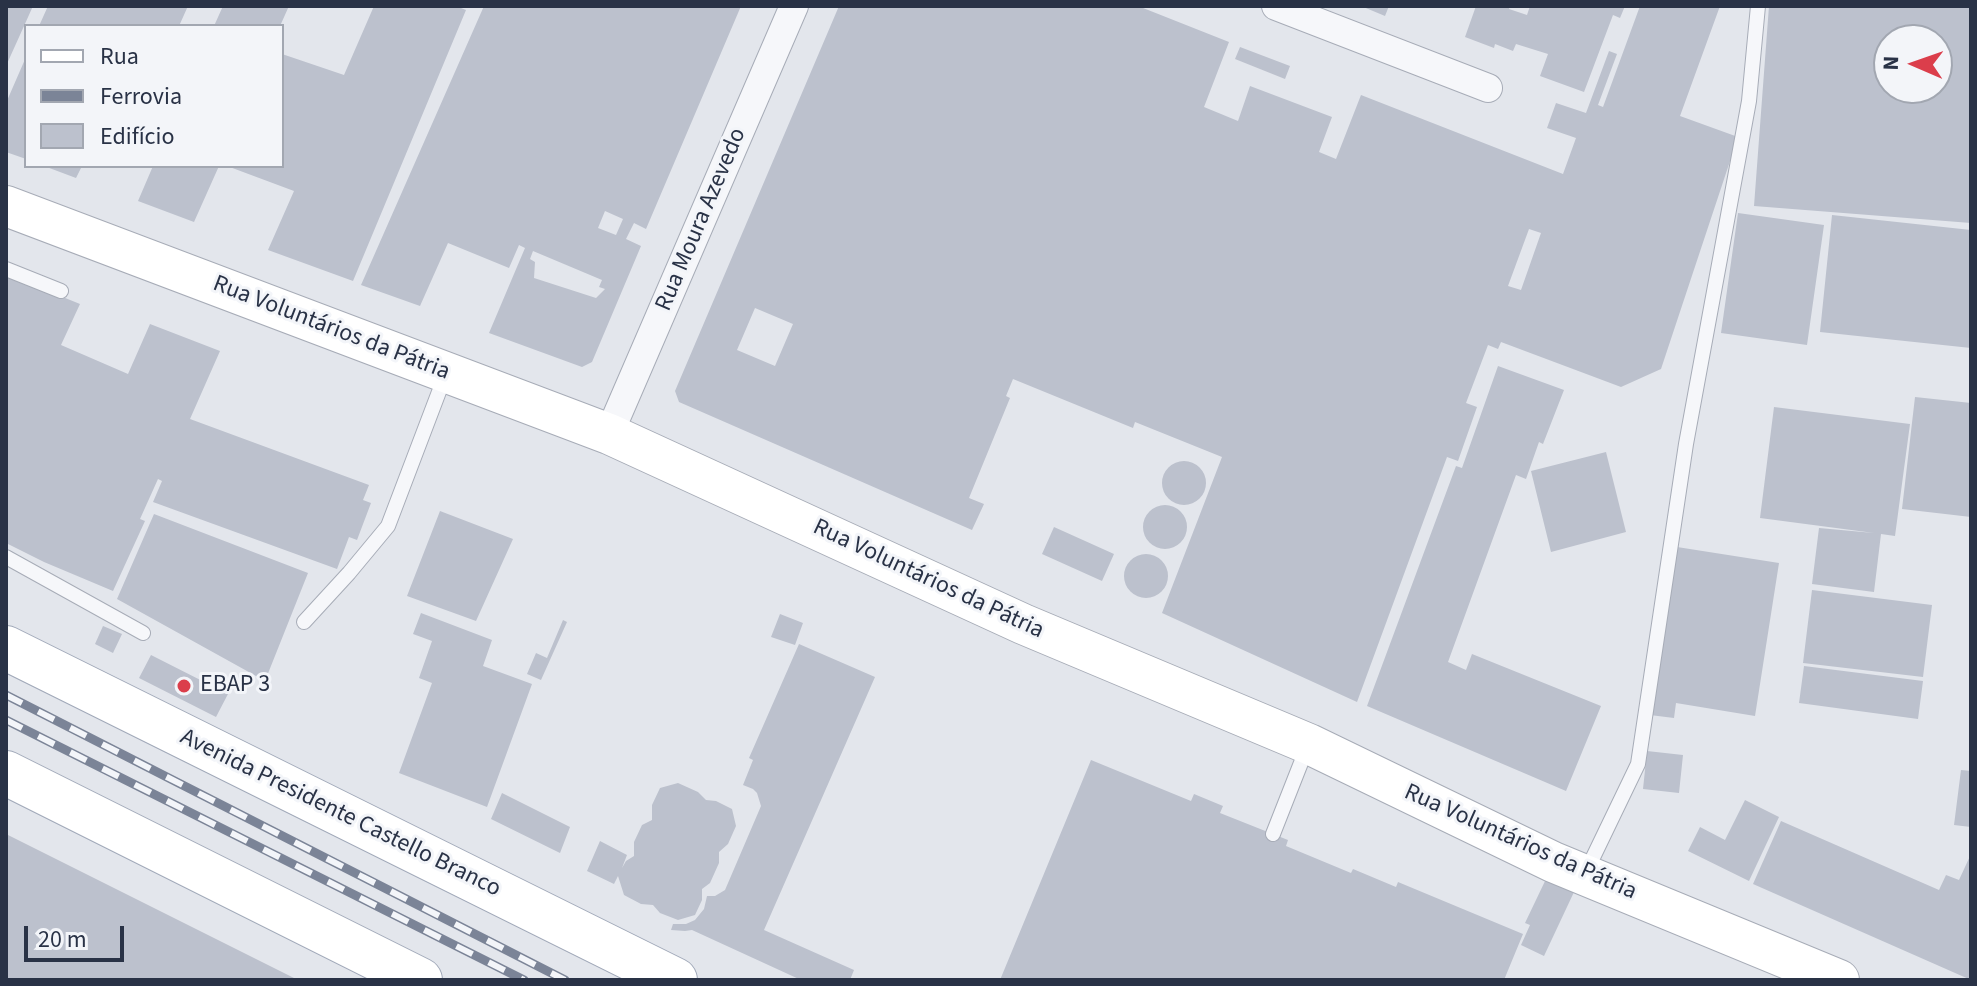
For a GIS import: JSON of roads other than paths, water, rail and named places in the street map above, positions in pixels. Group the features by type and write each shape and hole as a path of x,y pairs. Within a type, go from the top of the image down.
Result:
{"main road":[{"name":"Rua Voluntários da Pátria","path":"6,206 609,434 1023,624 1309,744 1553,862 1839,980"},
{"name":"Avenida Presidente Castello Branco","path":"6,648 675,980"},
{"path":"6,773 420,980"}],"street":[{"name":"Rua Moura Azevedo","path":"609,434 794,6"},
{"path":"1276,6 1488,88"}],"lane":[{"path":"1585,875 1638,764 1686,444 1749,101 1758,6"},
{"path":"6,269 61,291"},
{"path":"304,622 388,526 446,372"},
{"path":"6,557 143,633"},
{"path":"1273,834 1309,744"}],"railway":[{"path":"6,695 565,980"},
{"path":"6,720 524,980"}],"place":[{"name":"EBAP 3","path":"184,686"}]}
